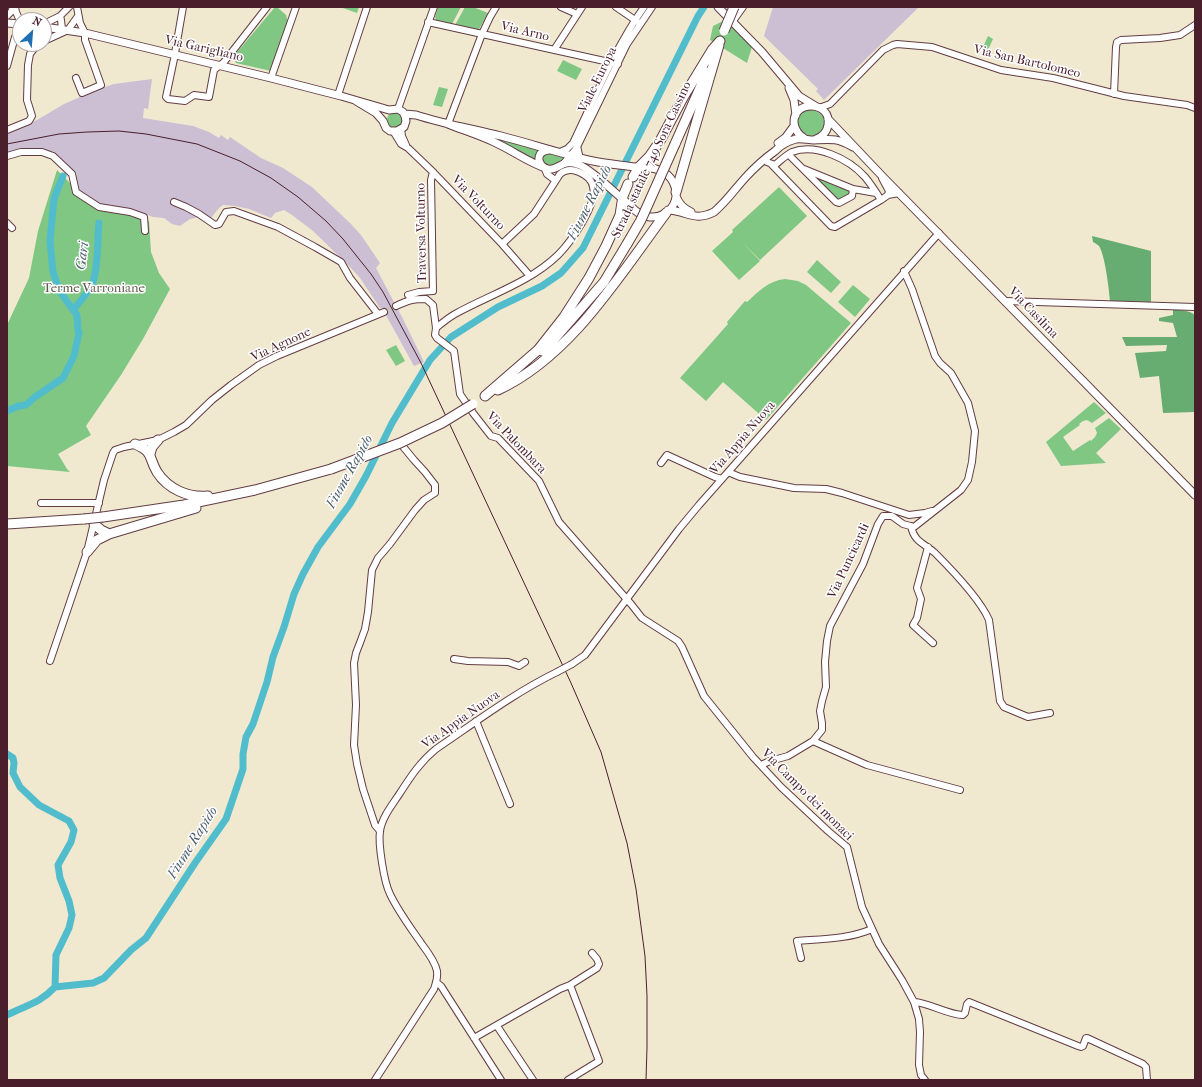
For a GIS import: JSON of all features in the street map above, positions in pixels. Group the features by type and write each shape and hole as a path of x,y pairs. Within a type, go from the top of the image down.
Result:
{"highway":[{"name":"Strada statale 749 Sora-Cassino","path":"7,524 84,519 184,505 255,490 331,469 400,443 442,423 485,396 550,344 604,282 641,220 734,7"},
{"path":"485,396 538,350 564,317 589,278 606,246 620,215 620,197 637,167 648,157 660,141 684,96 712,50 720,41"},
{"path":"676,194 720,41"},
{"path":"485,396 524,375 546,359 563,343 603,298 667,212"},
{"path":"150,454 152,447 158,440"},
{"path":"135,444 145,449 150,454 157,472 180,492 194,496 206,496 255,490"},
{"path":"87,552 97,540 109,534 255,490"},
{"path":"94,524 100,530 109,534"}],"main road":[{"name":"Via Casilina","path":"718,7 762,52 799,96 823,110 855,148 877,171 1191,489 1195,495"},
{"name":"Via Garigliano","path":"52,28 85,34 175,57 271,78 389,110 398,109"},
{"path":"786,81 794,100 796,115"},
{"name":"Via Garigliano","path":"356,101 376,113 383,121 386,128 393,131"},
{"path":"804,138 796,131 794,126 796,115 802,108 807,106 818,107"},
{"path":"398,109 406,118 404,126"},
{"path":"383,121 389,110"},
{"path":"404,114 416,115 575,156 613,164 650,167 667,174 672,179 679,204 684,209 692,213 699,214 712,209 763,155 783,142"},
{"path":"814,140 820,138 827,130 827,116"},
{"path":"393,131 397,131 413,120 430,119"},
{"path":"448,124 493,142 545,170 553,170 564,163 578,164 587,169 634,210 646,217 660,216 667,212 672,206 676,194"},
{"path":"667,212 676,211 690,216 699,217 714,212 745,178 783,142 794,126"},
{"name":"Via Casilina","path":"783,142 804,138 814,140 831,139 841,140 855,148"},
{"path":"575,156 576,148"},
{"path":"545,170 539,163 538,158 544,150 549,150"},
{"path":"630,205 627,198 627,191 631,180 640,171 645,169 654,169"}],"street":[{"path":"7,16 14,7"},
{"path":"52,20 60,16 69,7"},
{"path":"76,78 82,93 101,85 85,40 85,34 80,23 77,7"},
{"path":"183,7 175,57 166,97 168,99 185,101 194,95 210,97 214,70 220,66 268,7"},
{"path":"271,78 296,7"},
{"path":"338,95 367,7"},
{"path":"398,109 434,7"},
{"path":"448,124 482,34 496,7"},
{"path":"561,7 577,14"},
{"path":"554,50 582,7"},
{"path":"616,7 638,22"},
{"name":"Viale Europa","path":"560,152 567,149 573,143 615,63 627,44 644,7"},
{"name":"Viale Europa","path":"638,22 652,7"},
{"path":"733,21 743,7"},
{"path":"60,16 65,30"},
{"path":"52,37 65,30 78,16"},
{"name":"Via Arno","path":"428,22 615,63"},
{"path":"1114,94 1117,42 1121,40 1160,38 1180,35 1195,25"},
{"name":"Via San Bartolomeo","path":"830,104 883,50 897,44 932,47 1001,70 1053,78 1114,94 1188,105 1195,108"},
{"path":"7,66 12,48"},
{"path":"7,130 29,121 32,116 27,100 28,65 32,52"},
{"name":"Viale Europa","path":"576,148 615,63"},
{"path":"818,107 830,104 827,116"},
{"name":"Via Volturno","path":"404,126 404,142 408,148"},
{"name":"Via Volturno","path":"393,131 402,144 433,172 502,244 530,276"},
{"path":"771,164 775,165 789,155 799,151 807,150 825,152 849,163 859,171 866,178 881,200"},
{"path":"7,156 21,152 42,152 53,156 72,174 76,192 99,207 130,212 144,217 146,231"},
{"path":"789,155 838,203 852,196 853,188"},
{"path":"564,163 575,156"},
{"path":"766,158 767,162 771,164 831,226 835,227 888,195 899,193"},
{"path":"802,168 853,188 876,193"},
{"path":"436,328 454,314 530,276 557,256 570,240 587,213 594,194 594,187 591,180 577,171 570,169 565,170 555,180 534,214 502,244"},
{"path":"545,170 555,180"},
{"path":"877,171 888,188 888,195"},
{"name":"Traversa Volturno","path":"408,295 419,292 433,291 431,180 433,172"},
{"name":"Via Agnone","path":"99,503 104,480 115,450 135,444 158,440 174,432 186,425 212,400 259,365 277,356 381,313 350,278 341,262 315,247 278,228 234,211 226,212 219,224 215,225 199,214 174,202"},
{"name":"Via Appia Nuova","path":"436,982 437,972 434,963 396,906 389,892 380,848 380,831 388,812 422,762 436,749 535,682 572,664 585,655 629,601 679,529 938,233"},
{"path":"904,271 912,289 935,356 951,373 960,388 968,404 975,431 972,462 968,480 961,490 914,527 911,526 914,536 934,552 963,583 986,613 989,620 1000,701 1004,706 1028,717 1050,713"},
{"name":"Via Palombara","path":"396,306 409,300 426,299 433,305 436,328 435,335 454,352 460,394 491,436 498,438 539,481 559,522 629,601"},
{"path":"1005,301 1195,307"},
{"path":"380,831 375,825 363,789 354,745 356,705 354,663 356,653 362,640 368,612 372,570 378,558 395,538 415,510 424,500 435,492 435,485 400,443"},
{"path":"661,463 667,455 722,479"},
{"path":"728,472 740,477 794,488 831,490 854,496 909,515 935,510"},
{"path":"42,502 99,503 87,552 50,660"},
{"name":"Via Puncicardi","path":"813,741 822,730 820,711 826,687 827,641 830,626 863,564 878,524 883,516 892,516 903,524 911,526"},
{"path":"928,547 917,588 921,599 918,618 913,625 933,643"},
{"name":"Via Campo dei monaci","path":"629,601 642,618 678,641 704,696 781,787 846,847 862,907 879,944 914,1002 919,1019 919,1065 921,1075 924,1080"},
{"path":"454,659 468,661 508,662 519,666 525,662"},
{"path":"476,721 510,804"},
{"path":"761,765 770,760 788,756 813,741 867,765 960,790"},
{"path":"801,958 797,941 844,937 872,929"},
{"path":"474,1038 560,989 570,986 597,968 599,964 592,953"},
{"path":"375,1080 434,989 436,982 441,986 501,1080"},
{"path":"568,1080 599,1061 570,986"},
{"path":"914,1002 958,1015 963,1015 965,1013 969,1002 1081,1047 1087,1038 1143,1064 1146,1067 1147,1080"},
{"path":"497,1026 533,1080"}],"shaded area":[{"path":"773,7 919,7 824,100 816,91 818,89 764,36"},
{"path":"152,79 148,109 144,108 143,118 193,126 209,132 219,138 221,135 228,140 230,137 261,158 283,168 312,187 351,224 361,235 380,263 376,268 424,362 414,366 382,308 380,308 360,278 313,231 284,210 275,213 271,218 249,209 223,205 211,218 204,216 190,219 180,226 172,224 164,218 153,217 135,210 99,204 80,193 70,177 61,167 55,152 39,149 24,149 7,153 7,133 37,120 64,104 96,90 114,84"}],"green space":[{"path":"275,7 286,15 288,22 271,71 236,63 233,57"},
{"path":"340,7 359,7 357,13"},
{"path":"438,7 461,7 452,24 436,20 435,17"},
{"path":"465,7 473,7 488,13 478,31 455,25"},
{"path":"725,20 752,47 747,63 710,40 713,26"},
{"path":"988,36 993,39 987,52 982,49"},
{"path":"563,60 582,69 576,80 557,71"},
{"path":"439,87 448,89 442,107 433,105"},
{"path":"809,109 817,112 825,121 823,131 814,138 808,138 799,134 796,119 798,115"},
{"path":"395,112 402,117 403,120 398,127 395,128 388,123 387,120 392,113"},
{"path":"502,140 540,150 536,156 536,162 501,142"},
{"path":"548,153 566,157 552,167 541,163 542,155"},
{"name":"Terme Varroniane","path":"57,170 88,201 149,221 151,252 159,273 170,289 143,339 121,375 86,426 91,435 58,454 70,472 7,466 7,325 29,278 38,231"},
{"path":"813,174 850,190 849,195 838,201 812,177"},
{"path":"779,187 807,216 760,260 743,243 760,261 739,280 712,251 733,232 732,230"},
{"path":"1092,236 1151,251 1151,302 1110,301 1103,257 1099,246 1093,242"},
{"path":"817,260 841,282 831,293 807,272"},
{"path":"785,279 798,281 806,285 851,323 766,420 723,382 706,401 680,378 728,324 727,322 745,301 747,302 769,284"},
{"path":"853,285 870,299 855,317 838,302"},
{"path":"1173,310 1187,311 1195,315 1195,412 1163,413 1159,376 1140,378 1135,353 1166,351 1167,345 1126,346 1122,337 1177,337 1173,323 1159,321 1159,318 1173,315"},
{"path":"396,345 405,361 396,366 386,350"},
{"path":"1094,402 1106,413 1092,423 1087,420 1083,421 1079,424 1080,425 1063,437 1073,451 1090,440 1091,441 1097,433 1095,428 1109,418 1121,429 1096,453 1106,463 1061,466 1046,442"}],"waterway":[{"name":"Fiume Rapido","path":"55,987 93,983 104,978 131,950 146,938 226,819 243,769 243,754 246,737 253,724 294,594 318,547 350,504 366,476 392,423 430,360 451,337 498,307 542,286 561,273 583,248 698,16 704,7"},
{"name":"Gari","path":"7,411 18,406 26,405 63,378 74,356 79,333 77,315 60,292 53,272 50,241 54,199 63,176"},
{"name":"Gari","path":"73,310 87,293 93,282 97,260 99,223"},
{"path":"7,754 13,758 13,773 20,787 39,805 69,821 74,830 71,842 58,865 60,878 69,901 72,915 69,928 56,955 55,987"},
{"name":"Gari","path":"7,1015 38,1001 55,987"}],"tunnel":[{"path":"384,312 396,306"}],"railway":[{"path":"7,144 59,134 119,131 146,134 197,144 240,161 271,178 298,197 326,221 343,239 371,274 383,292 421,363 571,683 601,752 627,843 636,889 645,956 647,996 646,1080"}]}
